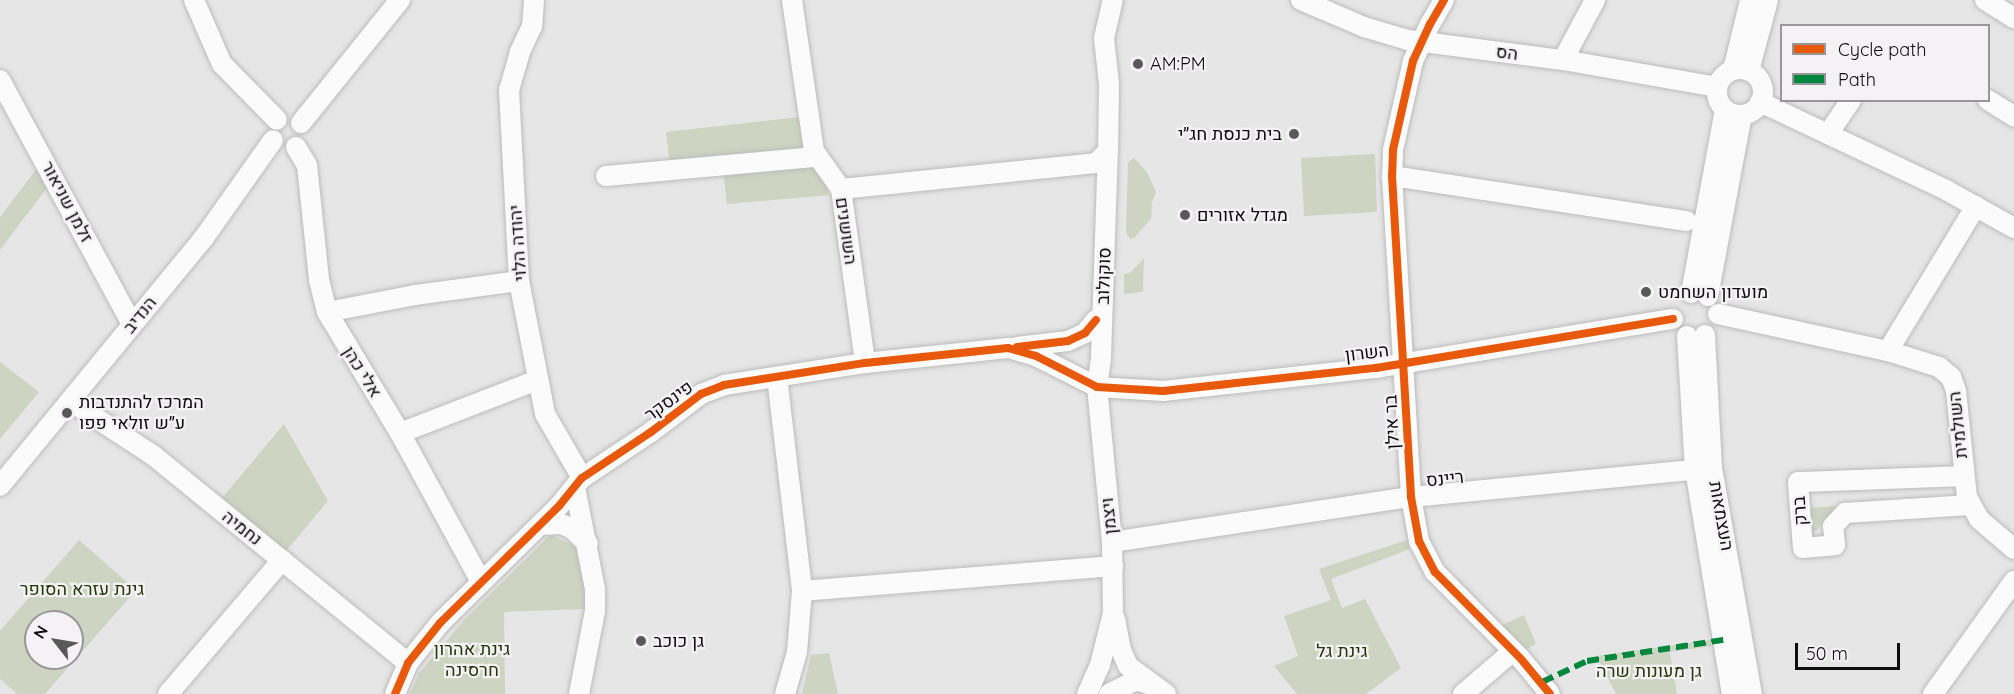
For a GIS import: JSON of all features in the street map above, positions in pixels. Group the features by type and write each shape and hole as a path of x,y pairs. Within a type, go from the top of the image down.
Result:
{"street":[{"path":"194,0 222,64 277,120"},
{"path":"301,123 400,0"},
{"name":"יהודה הלוי","path":"534,0 532,26 520,52 509,90 519,281 545,414 578,483 593,570 595,611 579,694"},
{"path":"606,176 814,151 792,0"},
{"name":"סוקולוב","path":"1094,386 1101,357 1102,157 1097,50 1107,0"},
{"name":"סוקולוב","path":"1098,419 1094,386 1096,320 1102,157 1109,84 1104,38 1113,0"},
{"name":"הס","path":"1301,0 1364,27 1422,42 1563,60 1717,87"},
{"name":"בר אילן","path":"1444,0 1413,61 1393,150 1392,176 1411,498 1419,541 1435,572 1513,651 1550,694"},
{"path":"1563,60 1595,0"},
{"path":"1741,71 1750,0"},
{"path":"1741,71 1768,0"},
{"path":"1985,0 2014,18"},
{"path":"1741,71 1761,84 1760,102 1753,111 1734,112 1718,100 1717,87 1726,74 1741,71"},
{"name":"זלמן שניאור","path":"0,80 132,324"},
{"path":"1990,101 2014,116"},
{"path":"1760,102 1976,206 2014,228"},
{"path":"1828,134 1850,102"},
{"path":"1699,295 1734,112"},
{"path":"289,116 301,123 304,136 296,147 283,148 273,140 271,132 277,120 289,116"},
{"name":"הנדיב","path":"0,486 203,239 273,140"},
{"name":"אלי כהן","path":"296,147 307,165 319,280 327,312 400,433 480,580"},
{"name":"השושנים","path":"814,151 841,189 865,363"},
{"path":"841,189 1102,157"},
{"path":"1392,176 1687,221"},
{"path":"1718,314 1888,351 1976,206"},
{"path":"327,312 415,295 519,281"},
{"path":"1699,295 1714,303 1718,314 1714,327 1696,336 1678,329 1673,319 1675,305 1699,295"},
{"name":"השרון","path":"1094,386 1162,391 1404,363 1673,319"},
{"path":"1008,348 1068,341 1085,333 1096,320"},
{"name":"העצמאות","path":"1696,336 1704,469 1732,694"},
{"name":"פינסקר","path":"395,694 408,663 440,623 480,580 540,525 578,483 701,394 724,385 865,363 1008,348 1036,356 1094,386"},
{"name":"השולמית","path":"1888,351 1939,368 1951,377 1956,391 1963,476 1970,505 1979,519 2014,549"},
{"path":"777,377 802,591 797,652 785,694"},
{"path":"400,433 537,380"},
{"name":"נחמיה","path":"70,401 154,456 408,663"},
{"name":"ויצמן","path":"1098,419 1112,542 1113,613 1121,650 1128,666 1163,692"},
{"name":"העצמאות","path":"1704,469 1752,694"},
{"name":"ריינס","path":"1112,542 1411,498 1704,469"},
{"name":"ברק","path":"1963,476 1798,482 1803,548 1835,545 1833,526 1845,513 1970,505"},
{"path":"540,525 561,524 571,528 588,544"},
{"path":"168,694 282,560"},
{"path":"802,591 1113,566"},
{"path":"1933,694 2014,581"},
{"name":"ויצמן","path":"1087,694 1100,665 1113,613"},
{"path":"1463,694 1513,651"},
{"name":"ויצמן","path":"1109,694 1136,680 1163,692"}],"green space":[{"path":"800,117 804,150 670,165 666,132"},
{"path":"1375,154 1377,212 1304,216 1301,158"},
{"path":"1134,158 1147,172 1156,192 1152,202 1151,219 1134,238 1130,239 1126,232 1128,162"},
{"path":"810,165 825,175 829,195 727,204 723,171"},
{"path":"39,166 50,184 0,250 0,217"},
{"path":"1144,258 1143,292 1124,294 1124,274 1130,273"},
{"path":"0,362 39,392 0,439"},
{"path":"284,424 328,501 286,551 222,498"},
{"path":"1839,506 1809,538 1807,508"},
{"name":"גינת אהרון חרסינה","path":"550,535 573,545 580,553 585,577 587,609 504,612 505,694 410,694 419,673 465,619"},
{"name":"גינת עזרא הסופר","path":"79,540 136,590 84,649 84,610 24,610 24,670 66,670 45,694 17,694 0,679 0,631"},
{"name":"גינת גל","path":"1407,540 1410,549 1331,579 1342,608 1365,599 1401,668 1366,694 1297,694 1274,666 1298,656 1284,616 1331,600 1319,569"},
{"path":"1524,615 1536,644 1527,649 1502,625"},
{"name":"גן מעונות שרה","path":"1711,640 1712,646 1670,652 1677,694 1616,694 1596,656"},
{"path":"829,653 838,694 802,694 811,655"}],"marked path":[{"path":"1542,682 1587,661 1723,640"}],"cycle path":[{"path":"1444,0 1413,61 1393,150 1392,176 1411,497 1419,541 1435,572 1521,659 1550,694"},
{"path":"395,694 408,663 440,623 559,506 582,478 651,432 701,394 724,385 865,363 1008,348 1036,356 1097,387 1163,391 1376,368 1673,319"},
{"path":"1017,347 1068,341 1085,333 1096,320"}],"place":[{"name":"AM:PM","path":"1138,64"},
{"name":"בית כנסת חג״י","path":"1294,134"},
{"name":"מגדל אזורים","path":"1185,215"},
{"name":"מועדון השחמט","path":"1646,292"},
{"name":"המרכז להתנדבות ע״ש זולאי פפו","path":"67,413"},
{"name":"גן כוכב","path":"641,641"}]}
